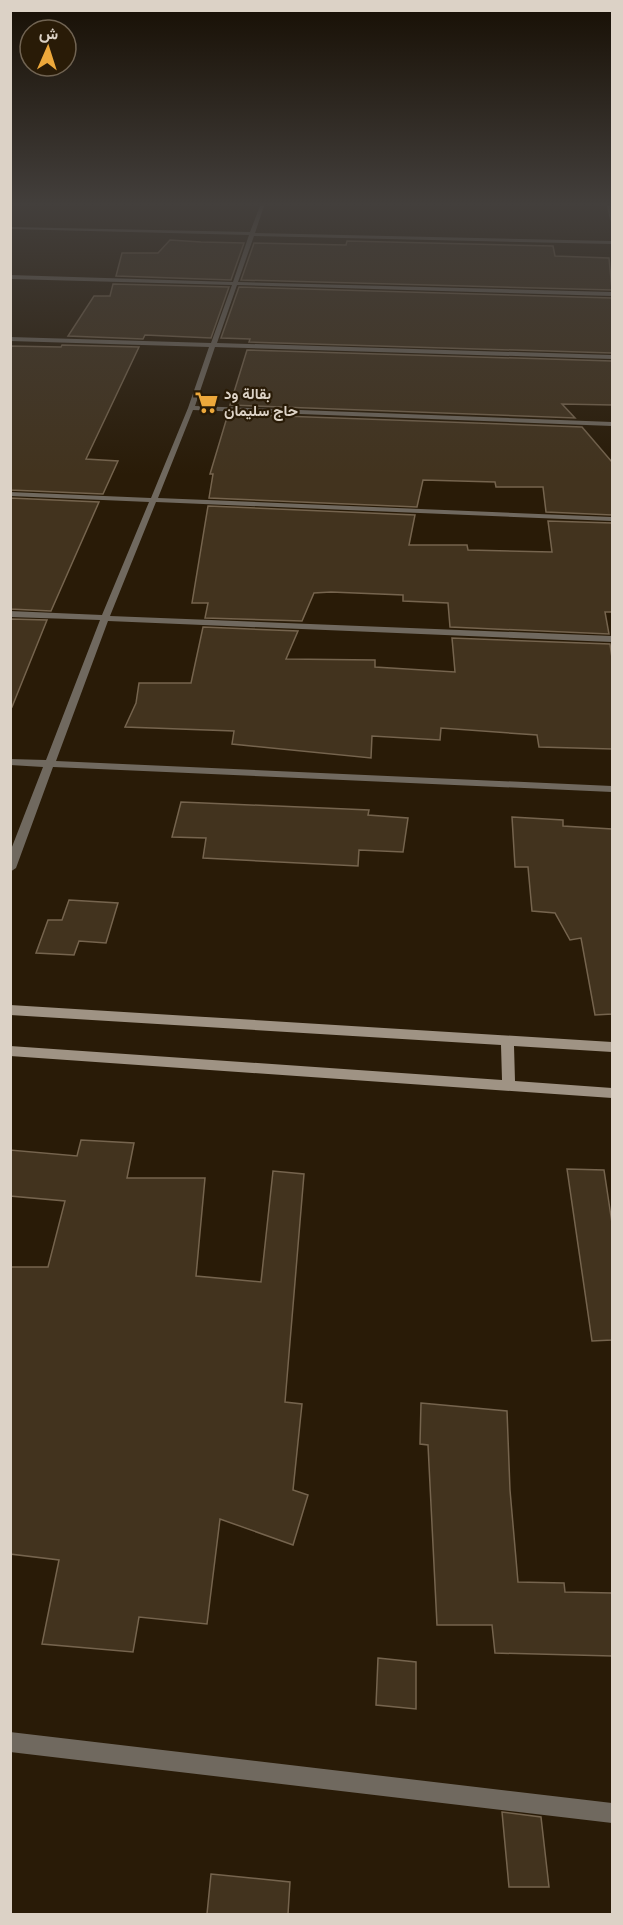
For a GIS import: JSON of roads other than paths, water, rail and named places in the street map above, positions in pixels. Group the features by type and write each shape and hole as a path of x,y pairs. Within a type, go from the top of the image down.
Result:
{"main road":[{"path":"10,1010 612,1047"},
{"path":"507,1040 509,1086"},
{"path":"10,1051 612,1093"}],"street":[{"path":"10,868 105,618 191,408 230,296"},
{"path":"10,339 612,357"},
{"path":"191,408 612,424"},
{"path":"10,494 612,519"},
{"path":"10,614 612,639"},
{"path":"10,762 612,789"},
{"path":"10,1742 612,1813"}],"place":[{"name":"بقالة ود حاج سليمان","path":"206,402"}]}
